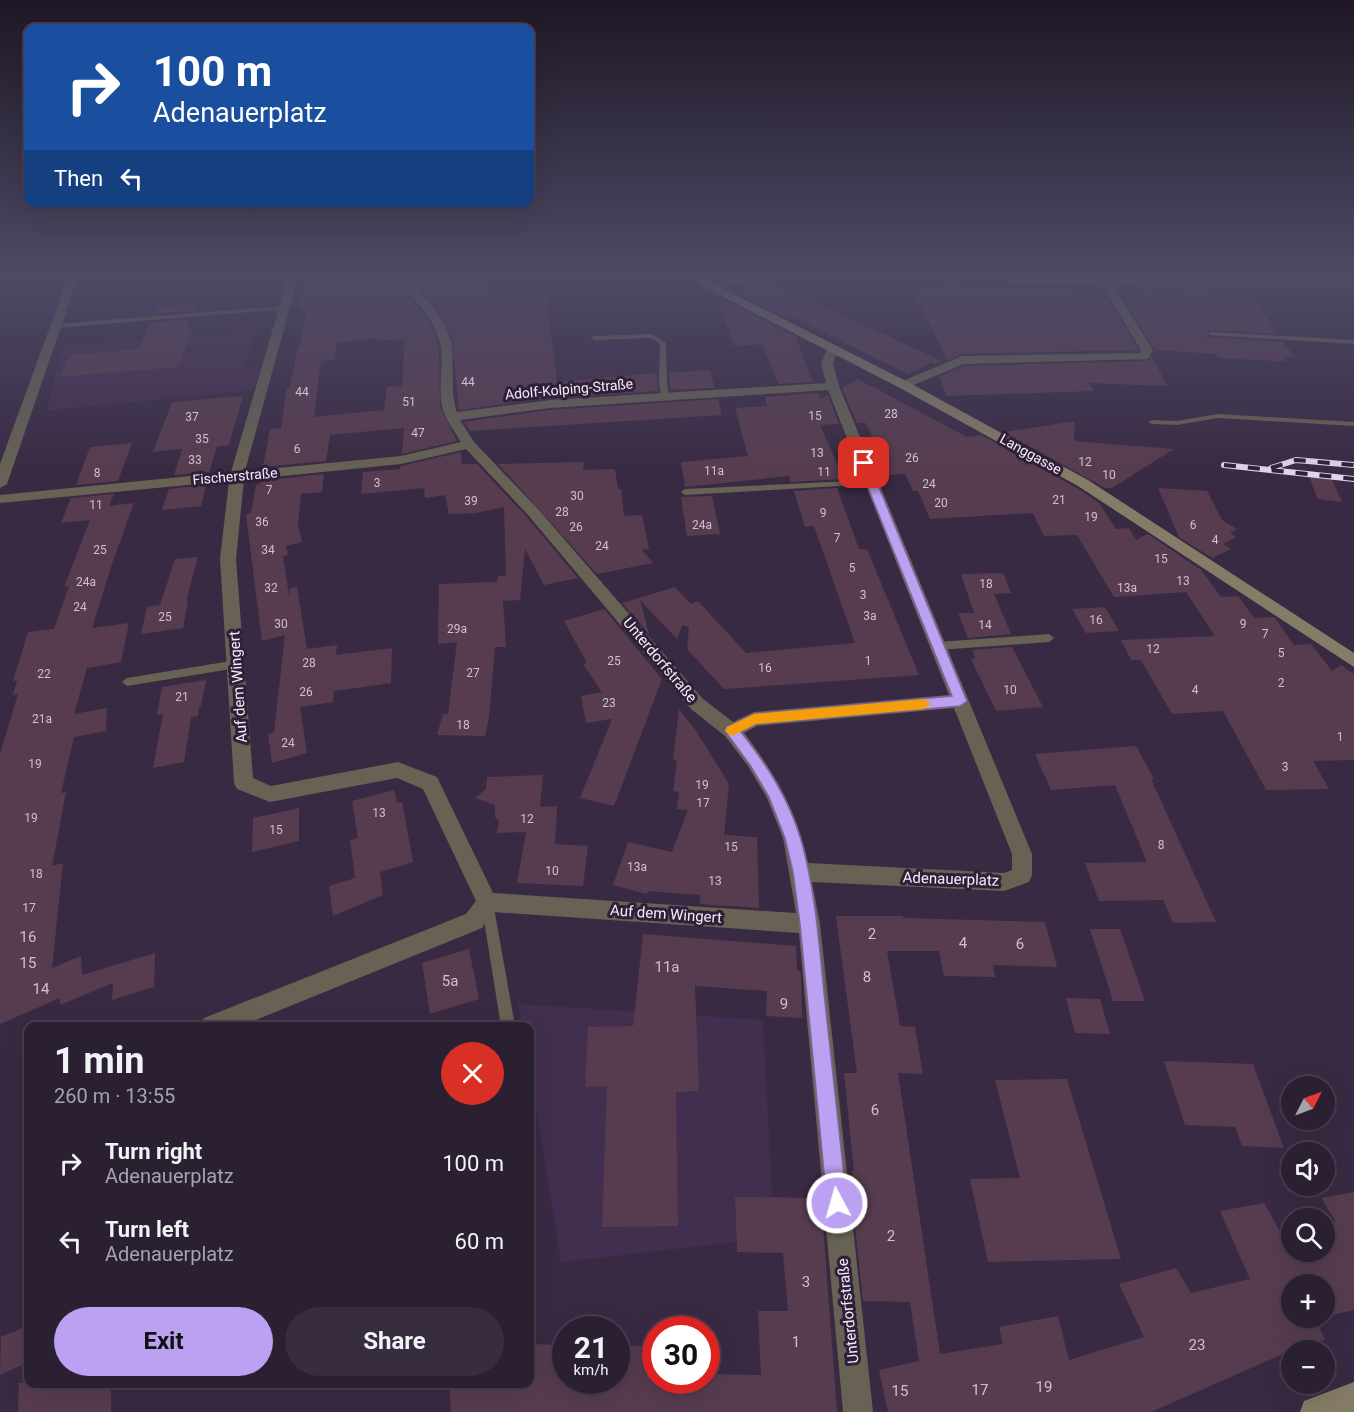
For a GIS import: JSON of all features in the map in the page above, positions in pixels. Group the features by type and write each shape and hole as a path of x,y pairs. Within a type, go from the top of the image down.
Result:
{"street":[{"path":"0,484 52,340"},
{"name":"Auf dem Wingert","path":"276,340 237,475 228,559 244,783 270,794 398,770 430,783 488,902 809,924"},
{"name":"Unterdorfstraße","path":"444,340 447,402 452,417 469,444 533,512 697,704 732,731 755,761 776,795 793,838 809,924 858,1412"},
{"name":"Langgasse","path":"817,340 1083,483 1354,661"},
{"path":"904,385 962,360 1144,356 1146,350 1140,340"},
{"name":"Adenauerplatz","path":"801,872 1004,882 1022,875 1022,854 833,386 827,363 833,348"},
{"name":"Adolf-Kolping-Straße","path":"452,417 550,404 833,386"},
{"name":"Fischerstraße","path":"0,499 401,460 469,444"},
{"path":"732,731 754,719 960,701"},
{"path":"222,1022 474,921 488,902"},
{"path":"1315,1412 1354,1396"}],"lane":[{"path":"658,340 663,343 665,396"},
{"path":"1316,340 1354,342"},
{"path":"1152,422 1177,423 1218,416 1354,424"},
{"path":"685,492 871,482"},
{"path":"938,645 1048,638"},
{"path":"127,682 237,664"},
{"path":"488,902 507,1022"}],"shaded area":[{"path":"148,340 253,340 243,370 260,369 253,390 46,411 62,347"},
{"path":"518,1004 763,1020 772,1198 735,1197 736,1242 561,1262 534,1097 534,1022 521,1022"}],"building":[{"path":"142,340 188,340 178,367 59,377 71,355 138,349"},
{"path":"301,340 362,340 337,343 334,360 321,361 314,417 384,410 387,387 402,386 405,340 437,340 439,350 440,406 457,441 402,454 404,428 330,435 326,461 263,467 270,429 281,428 287,387 290,387"},
{"path":"452,340 552,340 557,382 657,373 658,391 550,398 459,410"},
{"path":"732,340 797,340 813,382 778,384 763,344 734,346"},
{"path":"839,340 896,340 942,362 934,365 933,362 908,374"},
{"path":"937,340 1133,340 1139,350 962,354 947,360"},
{"path":"1149,340 1252,340 1284,342 1294,357 1283,356 1286,361 1218,358 1216,354 1155,350"},
{"path":"1152,356 1167,386 1089,383 1094,391 947,396 939,377 964,366 1148,361"},
{"path":"710,370 715,388 670,390 669,373"},
{"path":"858,379 967,437 981,435 1077,488 1099,503 1116,529 1129,528 1136,540 1148,534 1201,570 1221,597 1238,596 1254,618 1274,617 1294,645 1311,644 1332,671 1341,665 1354,674 1354,760 1313,761 1329,789 1266,790 1223,711 1172,714 1141,660 1131,660 1121,640 1215,636 1186,592 1114,597 1077,535 1044,536 1033,513 930,519 918,491 913,491 905,474 889,475 866,423 857,423 842,388"},
{"path":"818,393 820,399 828,395 839,424 820,425 844,479 790,482 789,476 685,487 681,462 748,456 735,408 767,406 765,397"},
{"path":"243,396 229,445 217,447 209,472 174,475 182,449 153,452 172,402"},
{"path":"718,399 722,415 470,431 464,422 550,410"},
{"path":"1075,421 1074,441 1174,449 1112,488 1105,488 1004,432"},
{"path":"132,443 118,481 76,485 90,447"},
{"path":"461,452 462,464 477,464 526,516 578,578 544,585 525,549 520,600 503,601 506,647 495,647 489,717 485,736 437,735 443,714 448,714 457,642 438,644 439,584 497,582 498,576 506,576 504,507 476,513 449,514 445,495 425,498 424,488 361,494 363,472 400,469 401,466"},
{"path":"584,462 583,470 615,469 618,489 621,489 624,516 642,515 649,549 642,550 653,563 597,574 498,464"},
{"path":"324,474 322,492 301,494 298,525 302,542 286,546 288,555 283,556 289,596 290,588 297,587 307,649 337,645 336,655 392,648 391,683 334,691 333,702 300,707 307,753 272,763 268,734 274,732 285,635 262,641 246,514 251,513 256,485 260,484 260,481"},
{"path":"1309,477 1332,479 1342,502 1318,499"},
{"path":"206,485 201,506 162,510 169,489"},
{"path":"837,488 859,549 867,549 919,675 724,689 687,649 689,627 682,625 677,639 640,600 649,634 622,603 675,587 691,604 698,601 746,653 855,643 814,526 805,527 794,491"},
{"path":"1158,488 1207,491 1222,520 1237,529 1230,533 1236,537 1223,544 1231,549 1212,558 1179,537"},
{"path":"114,494 109,506 134,503 92,628 129,623 121,662 87,668 74,714 107,708 106,731 74,737 61,793 66,792 52,866 63,863 52,968 81,956 82,975 155,953 154,987 112,1000 113,983 60,1005 60,998 0,1024 0,754 18,694 13,695 17,680 13,681 28,632 54,629 69,586 64,587 90,520 61,523 71,498"},
{"path":"712,496 720,534 687,536 681,497"},
{"path":"198,557 186,601 188,601 183,628 141,634 147,607 160,605 175,559"},
{"path":"1003,573 1011,593 994,594 1011,634 968,638 958,613 974,613 961,574"},
{"path":"1105,607 1119,631 1086,633 1072,609"},
{"path":"604,609 662,679 614,806 580,798 612,719 586,723 581,696 602,692 583,664 587,663 564,621"},
{"path":"1012,647 1043,707 996,711 971,659 975,658 972,650"},
{"path":"206,680 198,716 191,717 184,762 153,768 163,714 157,715 162,687"},
{"path":"679,709 696,731 729,784 724,835 757,837 759,908 700,904 700,895 648,891 647,894 613,885 628,842 672,852 688,810 677,809 679,792 673,791 677,761 673,760"},
{"path":"1136,746 1154,779 1151,779 1216,922 1173,923 1163,900 1099,901 1085,863 1147,862 1115,785 1051,790 1035,754"},
{"path":"543,775 540,807 557,806 555,844 588,846 583,886 517,883 526,832 497,833 499,821 495,817 495,805 475,798 486,789 487,777"},
{"path":"394,790 397,803 402,802 413,862 380,872 383,895 333,916 329,886 355,878 350,840 358,838 352,801"},
{"path":"299,808 299,841 252,852 253,818"},
{"path":"836,916 903,916 903,918 1045,922 1057,967 993,965 995,977 944,976 939,951 887,951 900,1026 915,1027 923,1074 898,1073 940,1354 1003,1344 999,1327 1058,1316 1069,1360 1144,1337 1119,1284 1176,1268 1191,1293 1250,1279 1220,1211 1264,1203 1281,1233 1281,1262 1335,1262 1335,1208 1327,1208 1321,1198 1354,1192 1354,1310 1335,1314 1335,1274 1281,1274 1281,1328 1320,1328 1325,1340 1281,1340 1281,1355 1151,1412 888,1412 879,1370 919,1361 910,1302 863,1301 852,1198 854,1198 852,1171 854,1171 844,1073 857,1073"},
{"path":"1090,929 1120,929 1145,1001 1113,1001"},
{"path":"643,934 796,946 797,970 800,971 801,976 802,1018 766,1016 767,991 695,986 699,1091 676,1092 678,1226 602,1227 607,1086 585,1087 588,1027 633,1026"},
{"path":"469,949 479,999 430,1014 422,963"},
{"path":"1066,998 1100,999 1110,1034 1075,1033"},
{"path":"1164,1061 1253,1064 1282,1142 1281,1148 1242,1146 1235,1127 1185,1125"},
{"path":"1067,1079 1121,1259 988,1262 970,1179 1020,1178 995,1080"},
{"path":"735,1197 821,1198 837,1412 451,1412 449,1388 534,1388 534,1344 552,1345 552,1394 630,1394 630,1346 642,1346 642,1394 720,1394 720,1374 761,1375 758,1311 788,1311 783,1253 737,1252"},
{"path":"24,1328 24,1364 0,1375 1,1337"},
{"path":"19,1383 24,1383 24,1388 111,1388 111,1412 18,1412"}],"railway":[{"path":"1271,468 1296,460 1354,465"},
{"path":"1224,465 1354,479"}],"slow traffic":[{"path":"732,731 754,719 924,704"}],"route":[{"path":"837,1203 809,924 801,872 793,838 776,795 755,761 732,731 754,719 960,701 864,463"}]}
